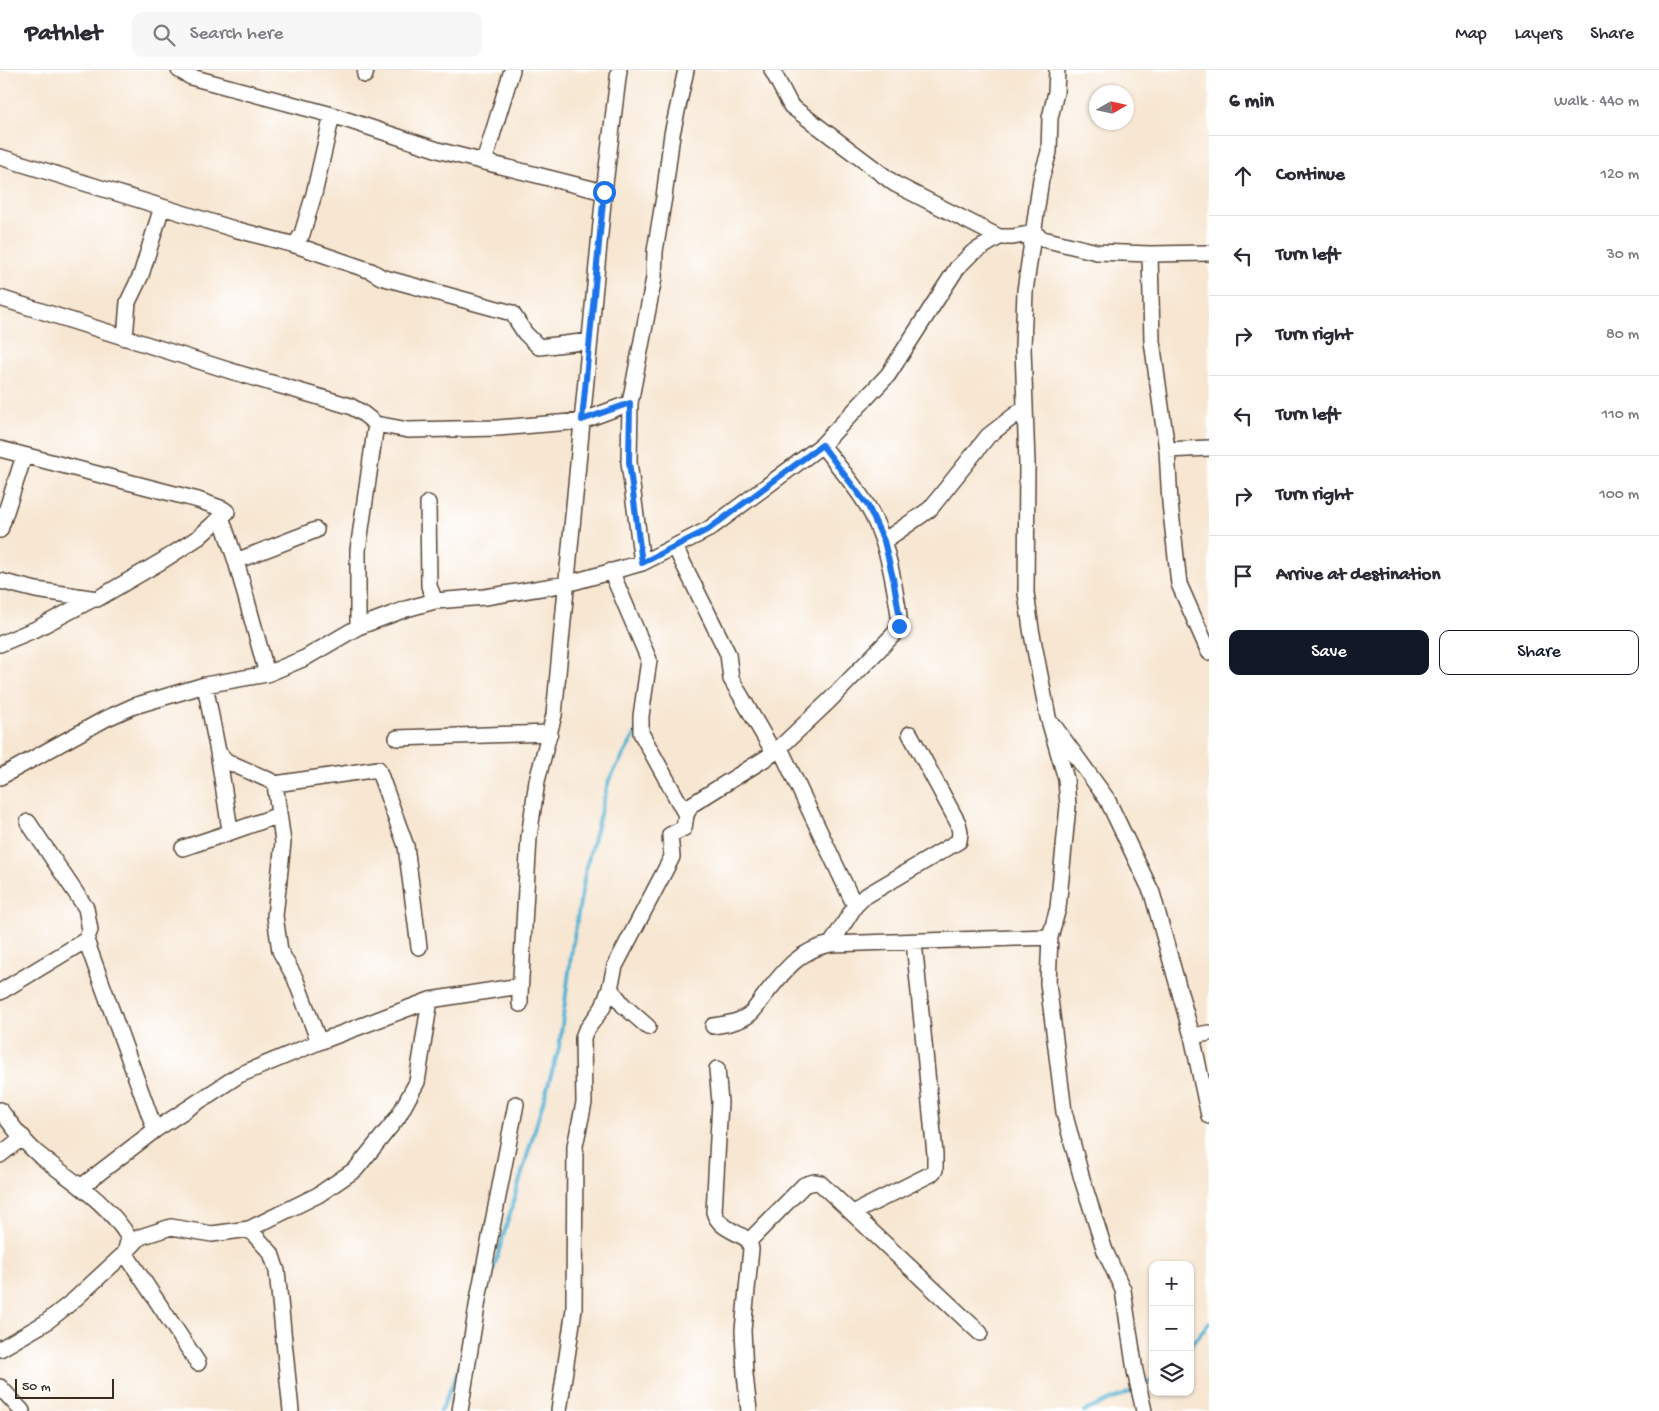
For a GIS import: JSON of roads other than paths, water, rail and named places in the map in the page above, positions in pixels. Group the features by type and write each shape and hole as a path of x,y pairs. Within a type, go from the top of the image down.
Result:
{"street":[{"path":"484,162 512,70"},
{"path":"520,1004 529,837 537,781 554,715 604,192 619,70"},
{"path":"642,563 629,462 630,403 654,278 655,250 672,134 685,70"},
{"path":"772,70 791,106 895,184 1000,238"},
{"path":"1058,70 1056,92 1050,118 1049,152 1041,179 1025,291 1023,348 1027,464 1026,592 1031,629 1048,716 1066,779 1068,806 1058,908 1050,937 1048,984 1064,1112 1105,1251 1123,1290 1135,1371 1143,1407"},
{"path":"187,72 332,115 441,151 604,192"},
{"path":"295,245 302,234 307,218 332,115"},
{"path":"0,157 234,229 295,245 371,271 381,277 512,313 525,334 539,347 590,341"},
{"path":"125,338 128,302 141,275 162,207"},
{"path":"0,777 105,718 134,706 205,685 267,674 304,658 358,627 406,609 435,601 485,597 566,584 642,563 709,529 822,445 888,375 957,268 972,253 1000,238 1034,233 1043,239 1097,252 1150,254 1209,253"},
{"path":"1150,254 1152,341 1167,450 1170,503 1180,584 1209,652"},
{"path":"0,298 234,372 350,406 376,424 408,430 498,428 582,420 630,403"},
{"path":"884,541 930,509 988,436 1024,408"},
{"path":"358,627 358,550 376,424"},
{"path":"559,1411 574,1309 576,1146 584,1103 585,1032 603,1007 615,966 672,857 670,835 684,828 686,815 692,805 777,750 896,632 900,619 884,541 868,506 822,445"},
{"path":"1167,450 1209,448"},
{"path":"0,449 198,500 227,512 199,537 102,597 93,599 36,629 0,644"},
{"path":"0,530 24,456"},
{"path":"428,503 429,586 435,601"},
{"path":"221,517 236,561 267,674"},
{"path":"236,561 316,530"},
{"path":"675,546 728,654 731,679 777,750 855,906"},
{"path":"611,571 650,660 641,716 641,733 686,815"},
{"path":"0,581 36,590 93,599"},
{"path":"205,685 218,752 230,830 228,833"},
{"path":"1048,716 1107,799 1152,893 1192,1036 1209,1116"},
{"path":"397,738 550,734"},
{"path":"831,944 855,906 869,894 959,841 958,823 910,734"},
{"path":"218,752 226,761 275,784 378,769 406,846 419,947"},
{"path":"275,784 283,842 275,916 280,951 295,978 320,1042"},
{"path":"183,848 279,815"},
{"path":"0,992 86,940 90,930 86,908 28,822"},
{"path":"713,1026 732,1023 751,1013 797,959 818,947 831,944 1050,937"},
{"path":"86,940 155,1130"},
{"path":"853,1213 935,1170 914,942"},
{"path":"82,1186 155,1130 239,1075 430,1000 520,986"},
{"path":"610,988 623,1005 648,1027"},
{"path":"0,1349 45,1323 125,1253 140,1237 170,1227 212,1234 250,1229 318,1195 356,1169 398,1116 417,1082 430,1000"},
{"path":"573,1026 584,1038"},
{"path":"1192,1036 1209,1033"},
{"path":"717,1069 720,1102 714,1212 716,1219 723,1226 749,1241 751,1248 743,1330 745,1374 750,1411"},
{"path":"460,1411 479,1294 516,1104"},
{"path":"0,1110 36,1153 82,1186 124,1230 129,1238 125,1253 198,1363"},
{"path":"0,1155 22,1137"},
{"path":"749,1241 808,1183 820,1183 980,1333"},
{"path":"250,1229 271,1253 277,1271 291,1411"},
{"path":"0,1387 22,1411"}],"waterway":[{"path":"487,1291 559,1048 572,948 586,868 609,780 636,733"},
{"path":"1194,1341 1209,1323"},
{"path":"441,1411 462,1361"},
{"path":"1143,1386 1149,1382"},
{"path":"1084,1411 1135,1390"}]}
